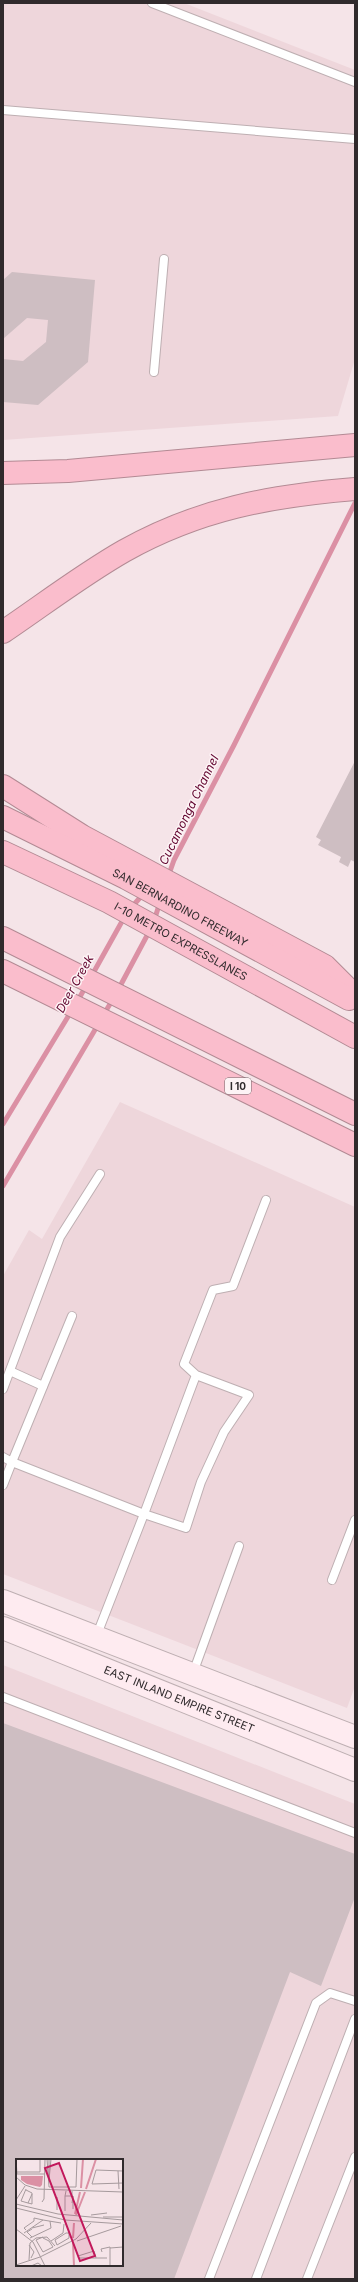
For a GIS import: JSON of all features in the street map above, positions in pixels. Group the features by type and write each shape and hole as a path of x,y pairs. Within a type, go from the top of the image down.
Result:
{"highway":[{"path":"3,474 68,471 350,445"},
{"path":"3,632 123,552 188,521 266,499 324,491 355,489"},
{"path":"3,786 82,836 128,870"},
{"name":"SAN BERNARDINO FREEWAY","path":"3,817 128,870 190,902 355,1003"},
{"name":"I-10 METRO EXPRESSLANES","path":"3,852 109,902 355,1037"},
{"path":"190,902 326,966 355,996"},
{"path":"3,938 355,1114"},
{"name":"I 10","path":"3,971 355,1145"},
{"path":"3,985 56,997"}],"main road":[{"path":"3,1601 355,1738"},
{"name":"EAST INLAND EMPIRE STREET","path":"3,1628 355,1770"}],"lane":[{"path":"152,3 355,82"},
{"path":"3,110 355,139"},
{"path":"154,372 164,259"},
{"path":"3,1389 60,1237 100,1174"},
{"path":"3,1457 12,1462 144,1514 186,1528 201,1482 224,1432 249,1395 196,1375 184,1364 213,1290 233,1286 266,1200"},
{"path":"3,1485 72,1316"},
{"path":"10,1372 44,1386"},
{"path":"96,1637 196,1375"},
{"path":"332,1580 355,1520"},
{"path":"192,1674 239,1546"},
{"path":"3,1697 355,1833"},
{"path":"209,2279 316,2002 330,1993 355,2001"},
{"path":"256,2279 355,2019"},
{"path":"307,2279 355,2157"}],"shaded area":[{"path":"3,3 184,3 355,70 355,359 338,416 3,440"},
{"path":"120,1102 355,1207 355,1686 347,1708 3,1574 3,1276 29,1230 42,1239"},
{"path":"3,1665 355,1804 355,2279 3,2279"}],"building":[{"path":"12,272 95,280 88,362 38,405 3,402 3,359 23,361 46,342 48,320 27,318 3,339 3,280"},
{"path":"355,761 355,862 351,860 348,867 339,862 341,857 318,845 321,840 316,837"},
{"path":"3,1723 355,1854 355,1897 321,1986 290,1972 174,2279 3,2279"}],"waterway":[{"name":"Cucamonga Channel","path":"168,877 174,860 234,745 355,503"},
{"name":"Deer Creek","path":"131,908 144,893"},
{"name":"Cucamonga Channel","path":"154,921 160,902"},
{"name":"Deer Creek","path":"91,977 125,916"},
{"name":"Cucamonga Channel","path":"118,990 150,930"},
{"name":"Deer Creek","path":"77,1002 86,986"},
{"name":"Cucamonga Channel","path":"104,1014 113,999"},
{"name":"Deer Creek","path":"3,1124 72,1010"},
{"name":"Cucamonga Channel","path":"3,1186 99,1023"}]}
